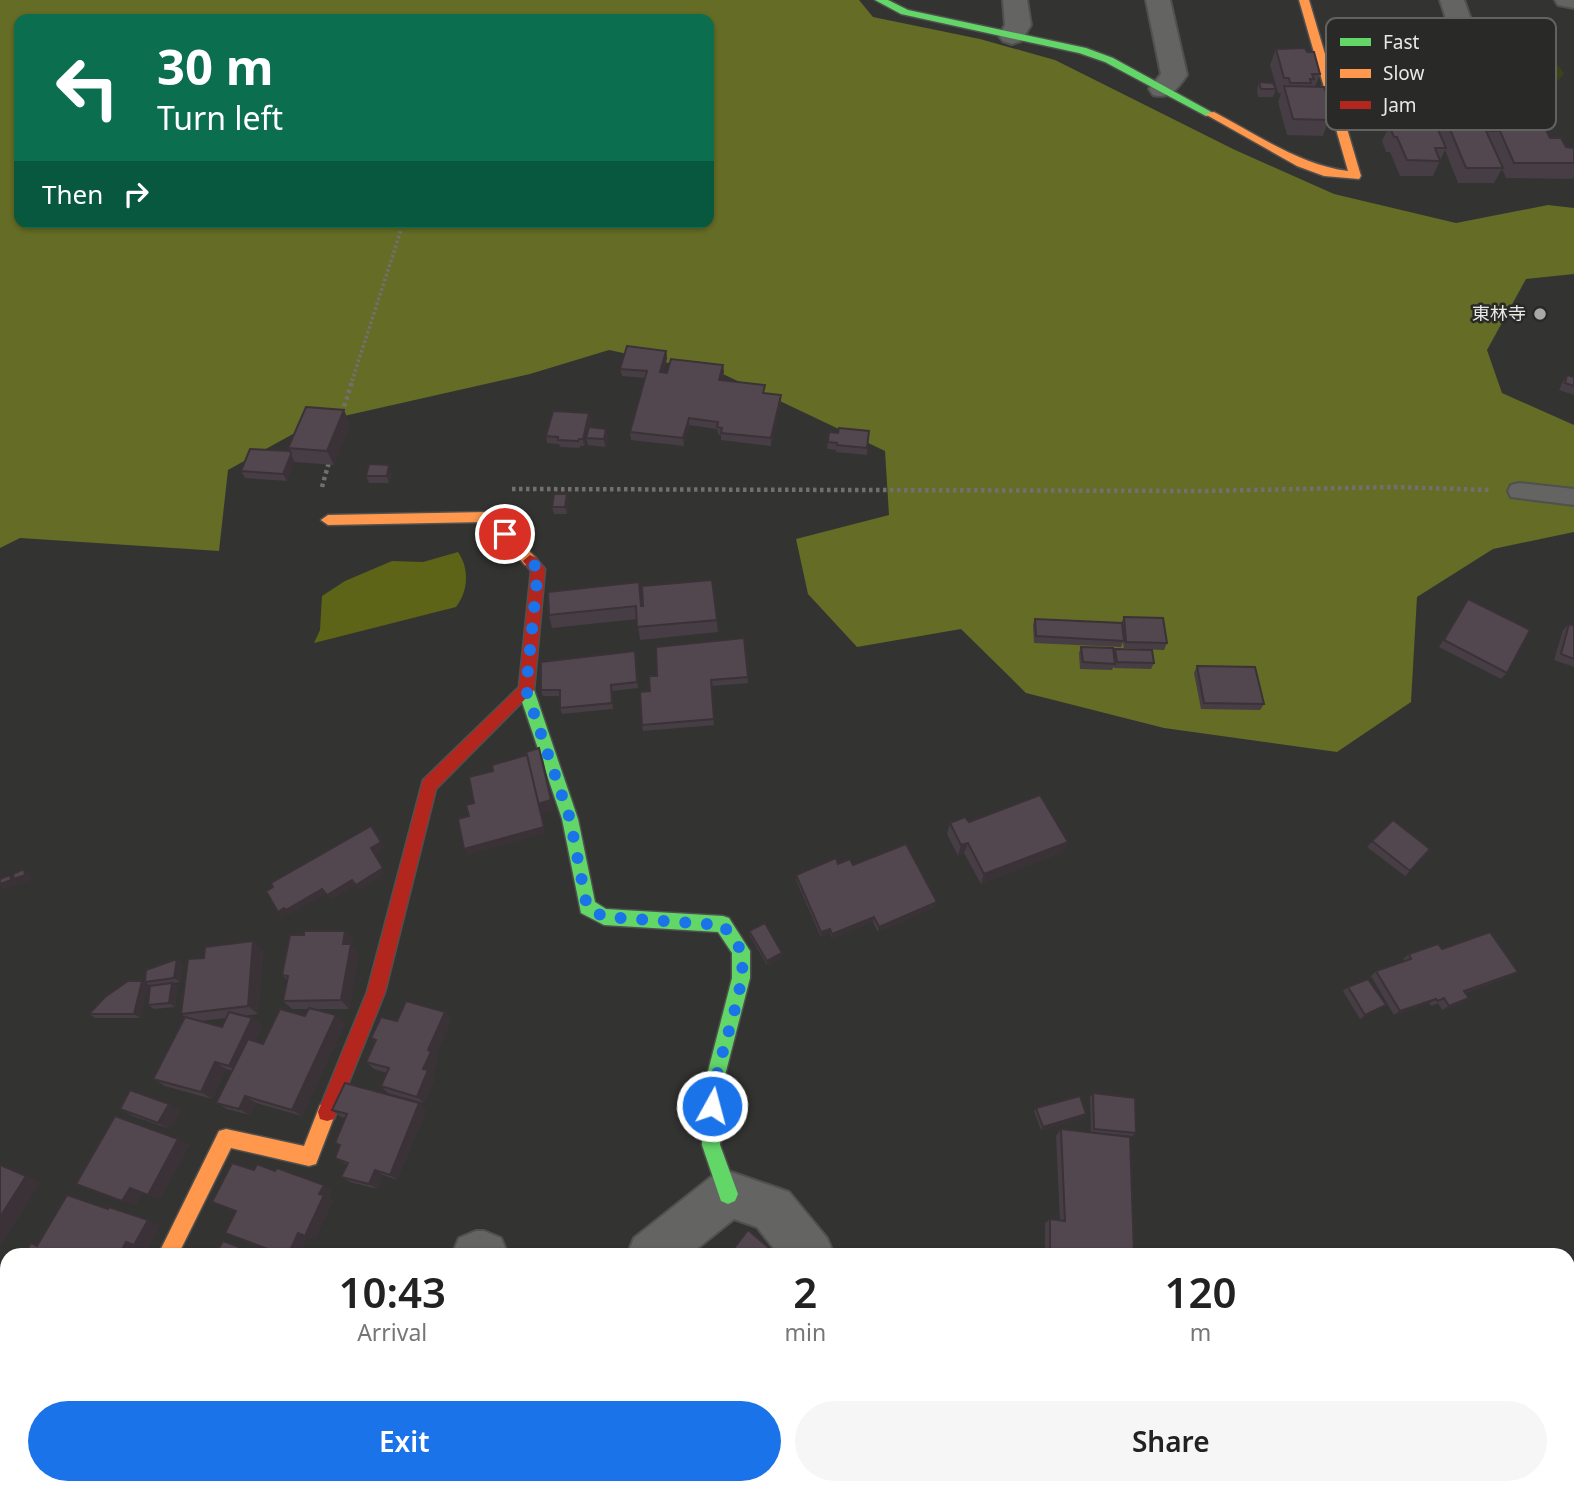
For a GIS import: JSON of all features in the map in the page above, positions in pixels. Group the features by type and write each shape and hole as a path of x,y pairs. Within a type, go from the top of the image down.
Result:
{"street":[{"path":"880,0 905,12 1082,50 1109,60 1301,163 1324,172 1355,176 1342,130"},
{"path":"1012,36 1018,25 1015,0"},
{"path":"1158,0 1174,75 1163,89"},
{"path":"1304,0 1326,72"},
{"path":"1452,0 1458,18"},
{"path":"1567,0 1574,1"},
{"path":"328,520 488,517 538,569 526,690 570,819 587,907 604,917 723,925 741,951 741,978 713,1087 712,1145 729,1194"},
{"path":"171,1248 226,1138 309,1157 376,992 429,785 526,690"},
{"path":"660,1248 729,1194"},
{"path":"729,1194 772,1209 804,1248"}],"lane":[{"path":"1519,491 1574,497"}],"path":[{"path":"339,424 401,230"},
{"path":"332,449 322,488 336,488"},
{"path":"501,488 1205,491 1393,487 1519,491"}],"shaded area":[{"path":"0,0 859,0 873,17 980,39 1055,60 1233,149 1334,194 1456,223 1548,205 1574,208 1574,274 1526,279 1487,350 1502,393 1574,425 1574,532 1493,549 1417,597 1411,702 1337,752 1164,728 1026,693 961,629 857,647 808,594 796,539 889,515 885,451 725,375 609,350 530,374 313,423 228,470 219,551 20,538 0,548"},
{"path":"1556,62 1564,74 1556,83"},
{"path":"458,552 466,580 456,607 314,643 320,630 322,596 345,581 392,561 423,562"}],"building":[{"path":"1305,48 1307,52 1314,52 1320,74 1312,74 1314,79 1310,79 1311,83 1290,83 1289,78 1284,78 1276,49"},
{"path":"1259,82 1273,83 1276,89 1261,89"},
{"path":"1284,86 1324,87 1326,120 1293,119"},
{"path":"1391,130 1438,130 1446,148 1435,148 1440,161 1407,160 1397,137 1394,137"},
{"path":"1450,130 1546,130 1550,138 1561,138 1566,147 1574,148 1574,163 1514,163 1500,131 1486,131 1503,168 1466,168"},
{"path":"627,346 666,351 660,372 667,373 671,359 723,365 719,380 765,385 763,393 781,395 771,438 721,433 722,428 717,427 718,422 689,418 683,438 630,432 647,371 620,369"},
{"path":"1567,375 1574,377 1574,386 1565,383"},
{"path":"306,407 344,410 327,451 288,448"},
{"path":"553,411 589,413 583,439 558,440 558,437 546,436"},
{"path":"589,427 606,429 604,439 586,438"},
{"path":"839,428 869,431 867,448 828,442 829,432 838,433"},
{"path":"250,449 290,451 283,474 241,471"},
{"path":"369,464 389,465 387,476 366,476"},
{"path":"554,494 567,494 565,507 552,507"},
{"path":"712,580 717,620 637,627 636,606 549,615 548,592 639,582 643,606 642,586"},
{"path":"1468,599 1530,630 1507,673 1444,640"},
{"path":"1124,617 1163,618 1167,643 1126,642"},
{"path":"1035,619 1122,623 1124,641 1036,636"},
{"path":"1569,624 1574,626 1574,659 1561,654"},
{"path":"744,638 748,677 711,680 714,719 642,725 640,692 650,691 649,676 657,676 656,647"},
{"path":"1081,647 1113,648 1115,664 1083,662"},
{"path":"1115,649 1152,650 1154,663 1117,662"},
{"path":"635,651 637,682 611,685 612,703 560,708 560,690 541,690 541,662"},
{"path":"1197,666 1255,667 1264,704 1204,703"},
{"path":"539,748 551,800 538,804 526,752"},
{"path":"527,755 544,827 464,849 458,819 469,816 466,805 474,803 469,777 493,771 492,765"},
{"path":"1040,795 1068,842 984,874 968,843 961,845 950,823 965,817 969,822"},
{"path":"1393,820 1430,849 1410,871 1372,841"},
{"path":"371,826 381,842 371,848 383,868 356,885 352,880 327,895 322,889 278,912 266,891 273,887 271,883"},
{"path":"906,844 937,902 879,927 874,917 832,934 830,929 821,932 796,875 836,858 838,864 850,859 853,865"},
{"path":"24,869 25,875 14,879 13,874"},
{"path":"10,875 11,880 0,884 0,879"},
{"path":"765,923 782,953 767,961 749,931"},
{"path":"304,931 345,931 343,944 351,944 341,1000 283,1001 288,976 282,975 290,935 304,935"},
{"path":"1490,932 1518,972 1464,991 1469,998 1449,1006 1444,998 1400,1011 1376,971 1411,959 1409,954 1438,944 1442,949"},
{"path":"253,941 248,1006 181,1014 188,959 204,958 205,947"},
{"path":"177,959 174,978 145,982 146,970"},
{"path":"1368,979 1386,1005 1365,1015 1348,987"},
{"path":"128,981 142,981 134,1014 89,1014 105,997"},
{"path":"172,983 169,1003 148,1005 150,986"},
{"path":"406,1001 445,1012 428,1050 431,1052 423,1069 428,1070 417,1097 381,1086 389,1068 366,1062 376,1040 371,1038 381,1017 397,1021"},
{"path":"309,1008 336,1015 292,1110 245,1096 239,1109 216,1103 248,1039 263,1044 280,1009 305,1016"},
{"path":"229,1012 252,1018 229,1066 215,1062 201,1092 153,1079 185,1017 222,1027"},
{"path":"345,1083 419,1103 390,1175 375,1170 369,1184 341,1177 348,1163 335,1158 340,1145 335,1143 347,1114 332,1110"},
{"path":"130,1090 169,1104 158,1123 120,1109"},
{"path":"1093,1093 1135,1098 1136,1133 1094,1129"},
{"path":"1080,1096 1086,1114 1043,1127 1036,1108"},
{"path":"115,1116 178,1139 148,1195 130,1188 122,1201 76,1184"},
{"path":"1061,1129 1130,1137 1134,1248 1050,1248 1050,1219 1065,1221"},
{"path":"232,1163 254,1170 257,1164 275,1171 277,1168 324,1185 319,1194 324,1195 305,1236 298,1233 291,1248 265,1248 225,1233 236,1211 212,1202"},
{"path":"0,1165 26,1176 0,1217"},
{"path":"67,1195 148,1220 134,1245 126,1242 123,1248 28,1248 31,1243 37,1246"},
{"path":"748,1230 769,1248 734,1248"},
{"path":"223,1241 242,1248 219,1248"}],"traffic: fast":[{"path":"880,0 905,12 1082,50 1109,60 1210,114"},
{"path":"526,690 570,819 587,907 604,917 723,924 741,951 741,978 713,1087 711,1145 728,1194"}],"traffic: slow":[{"path":"1304,0 1326,76"},
{"path":"1210,114 1301,163 1324,172 1355,176 1342,130"},
{"path":"328,520 488,517 530,561"},
{"path":"171,1248 226,1138 309,1157 327,1112"}],"traffic: jam":[{"path":"327,1112 376,992 429,785 526,690 538,569 530,561"}],"place":[{"name":"東林寺","path":"1540,314"}],"route":[{"path":"505,534 538,569 526,690 570,819 587,907 604,917 723,925 741,951 741,978 713,1087 712,1106"}]}
